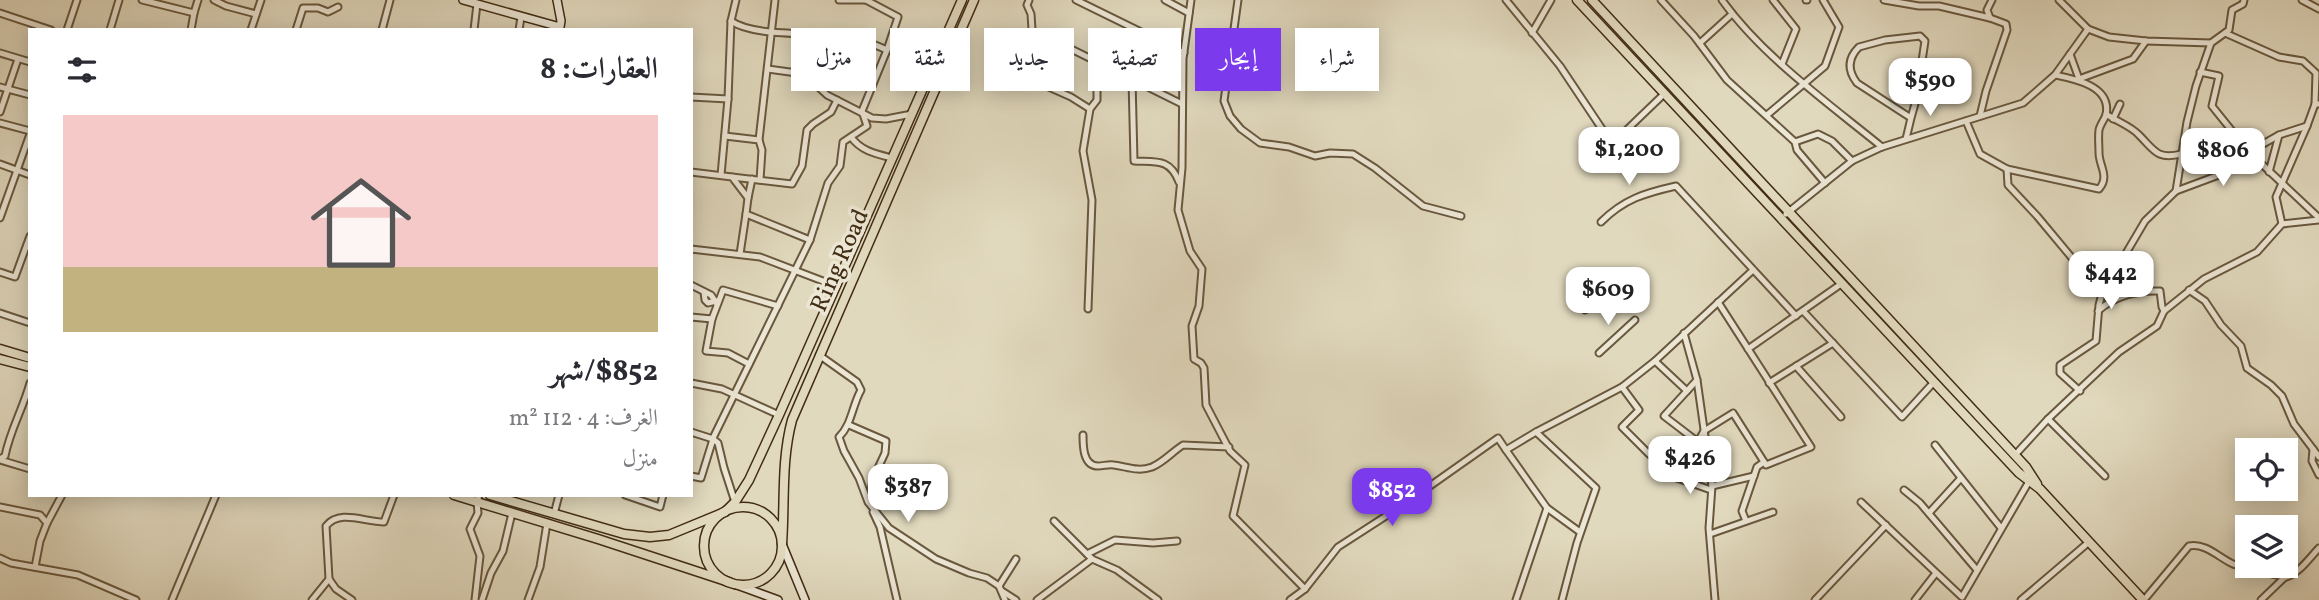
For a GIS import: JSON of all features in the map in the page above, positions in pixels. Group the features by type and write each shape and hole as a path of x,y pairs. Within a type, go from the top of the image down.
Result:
{"main road":[{"name":"Ring Road","path":"725,512 736,502 749,480 962,0"},
{"name":"Ring Road","path":"782,544 785,509 783,461 792,420 974,0"},
{"path":"1577,0 2019,474 2030,479"},
{"path":"1592,0 2015,455 2030,479 2143,600"},
{"path":"1632,60 1642,54"},
{"path":"1675,106 1684,99"},
{"path":"1818,259 1827,252"},
{"path":"0,349 28,357"},
{"path":"0,359 28,366"},
{"path":"478,499 512,513 742,585 766,578 775,569 780,557 782,544 779,532 763,513 750,508 725,512 669,535 650,537 624,534 497,497"},
{"path":"725,512 715,519 704,542 710,566 718,576 729,582"}],"street":[{"path":"68,28 77,0"},
{"path":"111,28 118,0"},
{"path":"142,0 194,13"},
{"path":"191,28 198,0"},
{"path":"214,0 256,14"},
{"path":"252,28 261,0"},
{"path":"383,28 390,0"},
{"path":"463,0 560,28 557,0"},
{"path":"721,175 731,21 736,0"},
{"path":"760,180 762,150 758,140 775,0"},
{"path":"693,476 701,478 713,439 810,240 828,183 839,166 844,142 867,127 862,111 898,17 866,0 839,0"},
{"path":"1029,0 1027,5 1032,28"},
{"path":"1078,0 1184,53"},
{"path":"1165,0 1189,13"},
{"path":"1191,0 1184,53 1178,210 1190,251 1202,269 1199,306 1192,326 1194,359 1204,368 1206,405 1228,447 1245,465 1233,516 1305,589"},
{"path":"1238,0 1224,100 1230,116 1241,129 1260,143 1289,147 1311,155 1353,154 1423,205 1461,216"},
{"path":"1506,0 1560,66 1612,144 1664,94"},
{"path":"1532,33 1551,0"},
{"path":"1661,0 1700,43 1727,80 1795,142 1797,150 1825,183"},
{"path":"1722,0 1732,14 1782,64 1882,147"},
{"path":"1773,0 1796,29 1782,64"},
{"path":"1767,115 1825,66 1839,27 1823,0"},
{"path":"1884,0 1919,6 1939,6 2006,24 2007,30 1980,116"},
{"path":"1990,19 1987,10 1992,0"},
{"path":"2059,0 2088,29 2109,37 2211,43"},
{"path":"2176,191 2181,154 2200,72 2211,43 2229,30 2232,10 2243,4 2244,0"},
{"path":"2302,0 2317,5"},
{"path":"474,28 477,4"},
{"path":"297,28 303,8 318,8 328,12 338,7"},
{"path":"0,13 45,28"},
{"path":"1700,43 1732,14"},
{"path":"520,28 521,17"},
{"path":"731,21 740,27 853,37 887,50"},
{"path":"1780,218 1852,161 1882,147 2023,103 2055,75 2088,29"},
{"path":"2225,33 2280,57 2302,61 2316,73 2317,104 2276,197 2282,223"},
{"path":"1906,139 1916,100 1925,41 1920,36 1909,36 1859,47 1850,60 1850,72 1857,83 1911,118"},
{"path":"2079,79 2133,59 2146,41"},
{"path":"0,53 28,62"},
{"path":"2070,54 2079,79"},
{"path":"0,112 18,59"},
{"path":"768,69 804,74 827,95 872,118 886,119 912,114"},
{"path":"2200,72 2219,75 2212,106 2249,152 2283,182 2318,219"},
{"path":"1966,121 1980,154 2007,169 2099,189 2104,184 2105,170 2099,160 2099,129 2106,114 2106,102 2097,90 2079,79 2055,75"},
{"path":"0,87 28,94"},
{"path":"1058,91 1090,109"},
{"path":"1088,309 1092,200 1083,151 1090,109 1097,100 1097,91"},
{"path":"1132,91 1134,161 1169,166 1175,170 1180,185"},
{"path":"1156,91 1182,104"},
{"path":"693,97 728,99"},
{"path":"693,172 792,184 802,166 807,130 831,112 837,100"},
{"path":"2113,119 2120,104"},
{"path":"2106,114 2138,134 2147,146 2158,154 2169,157 2181,154"},
{"path":"0,123 28,132"},
{"path":"2080,391 2060,373 2060,365 2096,341 2102,295 2145,221 2176,191 2227,172 2249,152 2279,135 2308,126"},
{"path":"1795,142 1818,134 1832,141 1852,161"},
{"path":"2269,172 2279,135"},
{"path":"724,136 758,140"},
{"path":"851,137 863,149 892,158"},
{"path":"0,218 28,139"},
{"path":"0,164 28,174"},
{"path":"2007,169 2008,185 2102,295"},
{"path":"732,177 748,198"},
{"path":"740,254 752,179"},
{"path":"1601,222 1619,205 1651,192 1676,186 1796,316"},
{"path":"746,214 810,240"},
{"path":"2015,455 2048,419 2119,352 2157,326 2164,311 2189,290 2204,279 2257,252 2282,223 2318,219"},
{"path":"0,272 15,277 28,241"},
{"path":"693,248 760,257 836,286"},
{"path":"1506,450 1622,387 1655,361 1753,270"},
{"path":"1748,349 1841,284"},
{"path":"693,286 711,295 716,303"},
{"path":"1585,310 1608,287"},
{"path":"749,364 728,353 706,351 716,303 723,289 778,306"},
{"path":"2098,312 2109,301 2146,290 2160,290 2164,311"},
{"path":"2189,290 2205,301 2221,325 2241,346 2247,368 2271,384 2282,396 2294,424 2319,457"},
{"path":"1676,478 1704,431 1734,413 1766,465 1811,447 1718,302"},
{"path":"1803,311 1902,417 1934,382"},
{"path":"0,313 28,322"},
{"path":"693,317 712,319"},
{"path":"1599,353 1635,320"},
{"path":"1684,333 1697,380 1711,488 1710,534 1715,600"},
{"path":"1769,383 1833,343"},
{"path":"819,355 857,382 861,390 852,408 849,425 839,437 880,527 897,600"},
{"path":"1655,361 1687,391"},
{"path":"1796,366 1841,417"},
{"path":"1697,380 1664,416 1698,442"},
{"path":"693,383 722,389 779,415"},
{"path":"1622,387 1639,411 1622,427 1676,478 1711,488 1754,476"},
{"path":"0,459 5,456 9,435 24,406 28,391"},
{"path":"2048,419 2105,476"},
{"path":"849,425 886,441 887,447 873,479 868,502"},
{"path":"1536,432 1595,488 1562,600"},
{"path":"693,433 718,443 736,502"},
{"path":"1083,435 1083,450 1094,466 1111,464 1142,470 1160,463 1183,444 1228,447"},
{"path":"1290,600 1305,589 1338,547 1404,505 1498,438 1546,508 1580,532"},
{"path":"1935,445 2001,528"},
{"path":"2313,449 2312,461 2318,473"},
{"path":"0,459 28,469"},
{"path":"1746,522 1742,511 1757,467 1764,462"},
{"path":"1929,513 1961,478"},
{"path":"1953,600 1961,597 2030,479"},
{"path":"1904,490 1929,513 1977,570"},
{"path":"35,567 40,541 61,497"},
{"path":"172,600 215,497"},
{"path":"352,600 336,589 329,579 326,526 339,516 384,522 393,497"},
{"path":"554,514 558,497"},
{"path":"631,497 660,507 662,497"},
{"path":"475,600 480,556 470,529 478,513 478,499"},
{"path":"868,502 890,528 936,559 987,578 1016,600"},
{"path":"1861,502 1961,597"},
{"path":"0,507 40,516 47,523"},
{"path":"1516,600 1546,508"},
{"path":"1710,534 1773,512"},
{"path":"482,600 491,573 503,551 512,513"},
{"path":"1054,521 1090,556 1117,570 1158,600"},
{"path":"528,600 541,567 547,523"},
{"path":"1815,600 1886,525"},
{"path":"1037,600 1090,556 1115,540 1177,541"},
{"path":"2021,600 2089,542"},
{"path":"782,544 805,600"},
{"path":"2143,600 2189,546 2196,545 2215,552 2235,564"},
{"path":"2298,569 2319,548"},
{"path":"0,558 11,563 78,576 136,600"},
{"path":"1000,589 1016,559"},
{"path":"1915,600 1936,573"},
{"path":"2261,600 2284,578"},
{"path":"312,600 329,579"},
{"path":"729,582 778,600"},
{"path":"1000,589 1005,600"}]}
